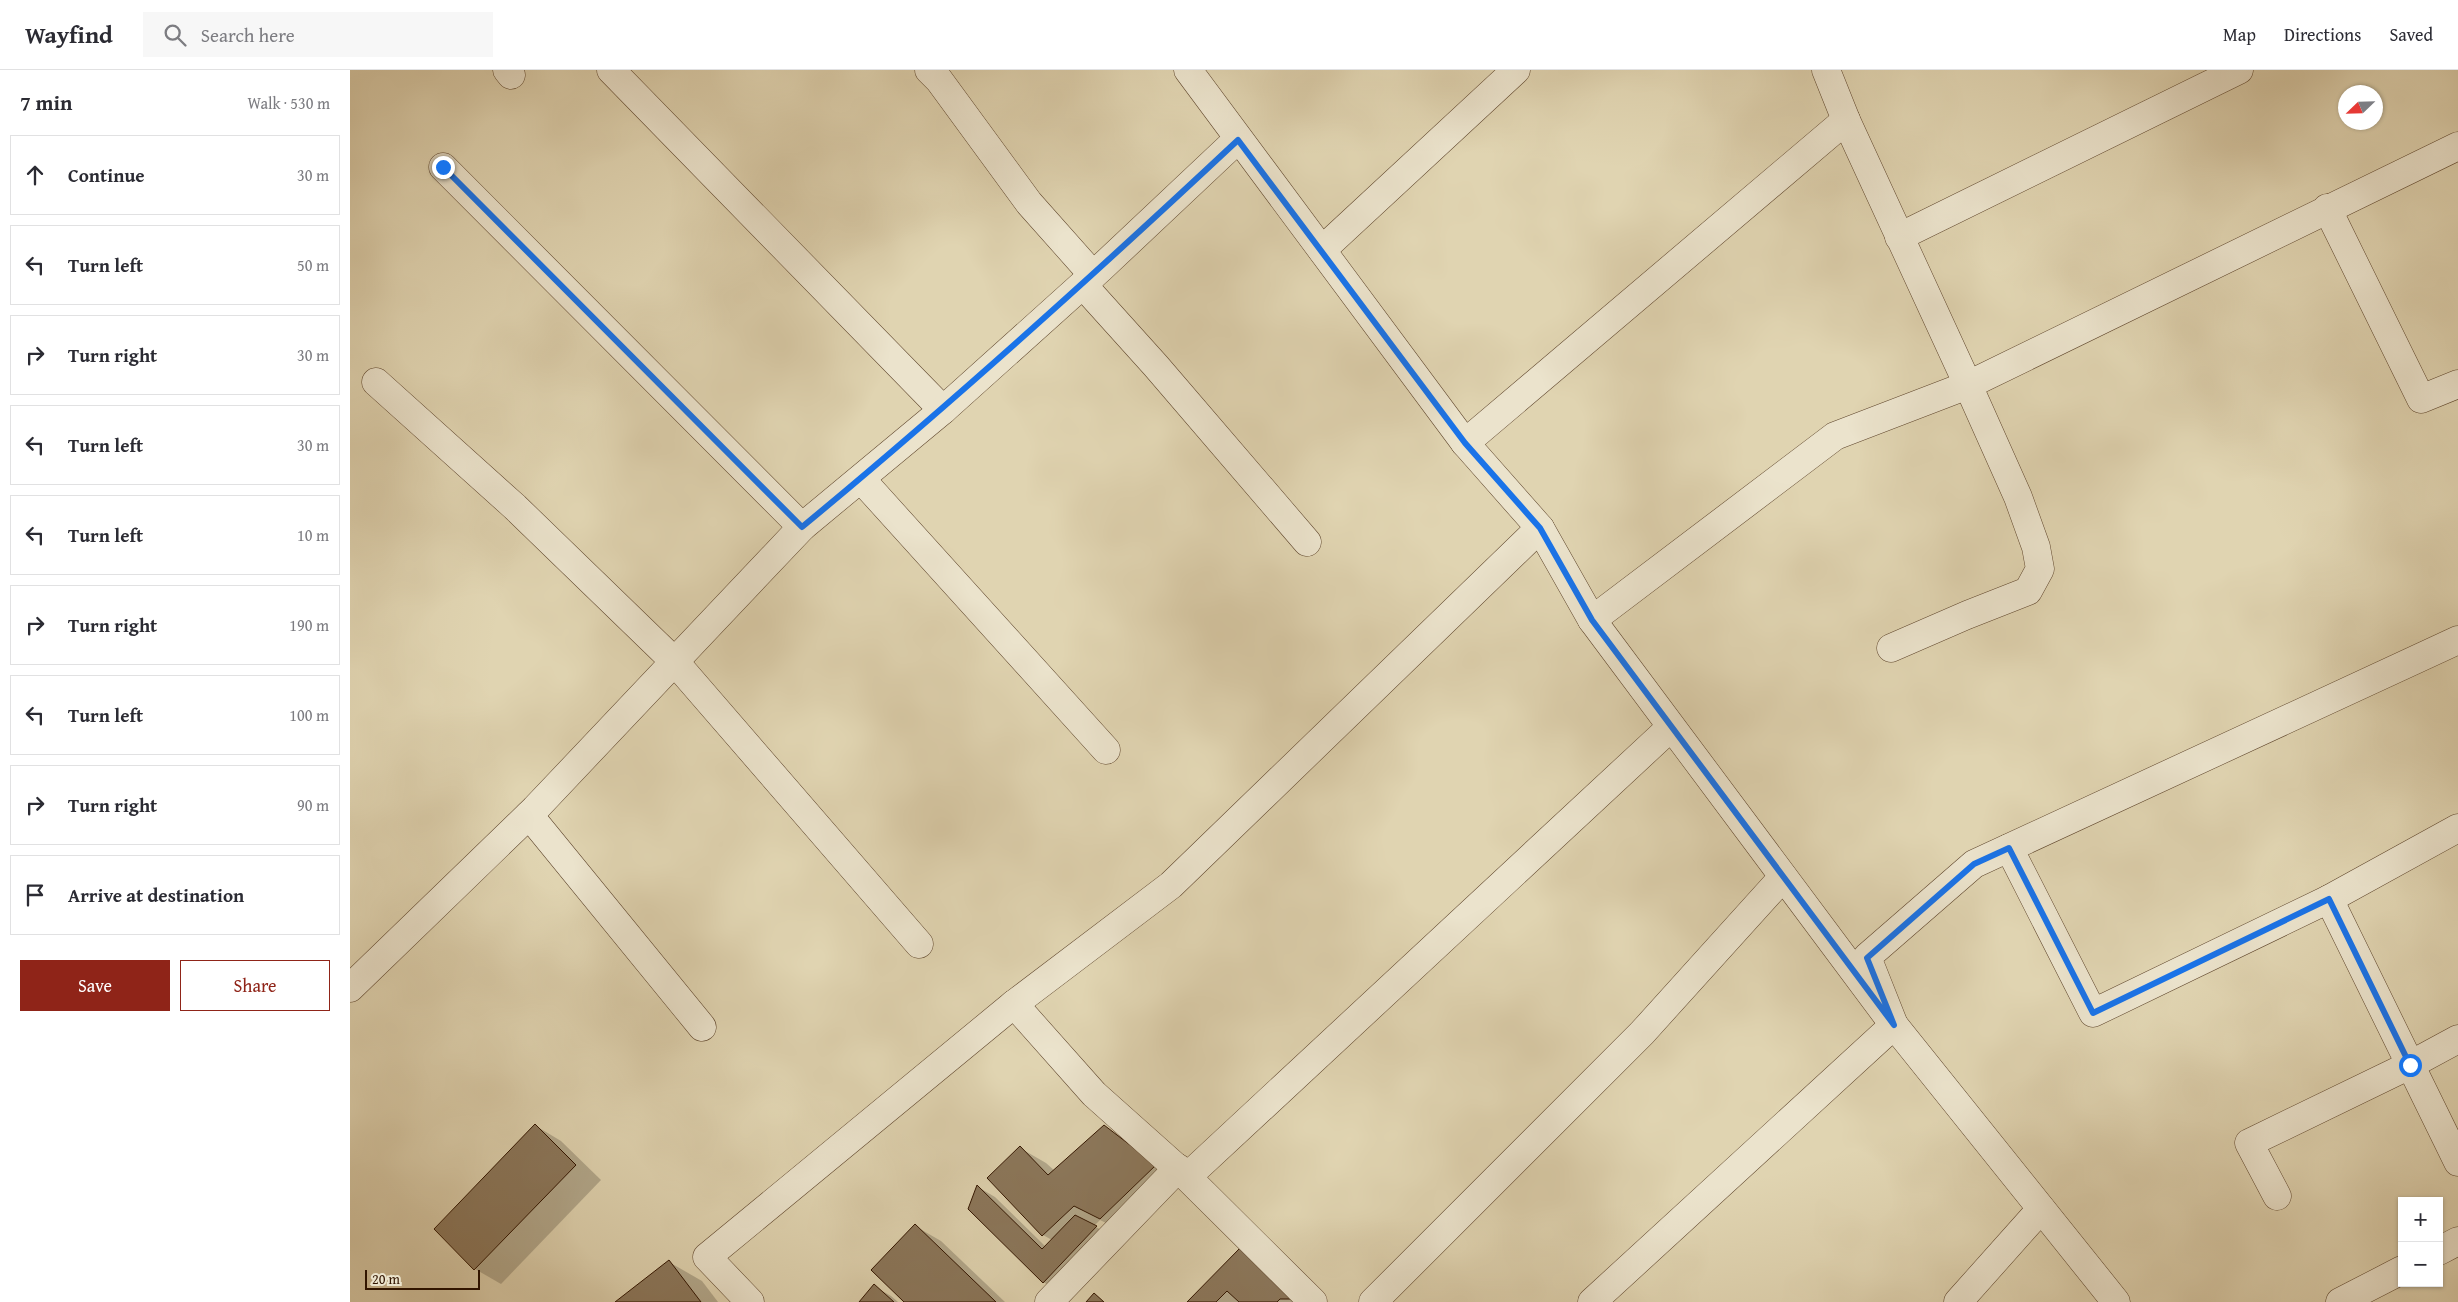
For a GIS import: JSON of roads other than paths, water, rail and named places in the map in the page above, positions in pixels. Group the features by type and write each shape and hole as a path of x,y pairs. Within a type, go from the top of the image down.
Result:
{"street":[{"path":"612,70 943,410"},
{"path":"929,70 939,80 1028,202 1156,366 1307,542"},
{"path":"1188,70 1238,140 1465,443 1540,528 1592,620 1894,1025 2116,1302"},
{"path":"1322,250 1516,70"},
{"path":"1826,70 1846,120 2018,497 2036,547 2040,569 2028,591 1967,614 1891,648"},
{"path":"1899,237 2239,70"},
{"path":"1465,443 1846,120"},
{"path":"350,988 529,815 802,527 943,410 1088,280 1238,140"},
{"path":"1592,620 1835,436 1968,385 2327,208 2458,146"},
{"path":"443,167 802,527"},
{"path":"2327,208 2422,399 2458,384"},
{"path":"376,382 515,507 675,662 918,944"},
{"path":"861,478 1106,750"},
{"path":"750,1302 706,1257 1014,1004 1171,886 1540,528"},
{"path":"1894,1025 1867,958 1974,864 2458,640"},
{"path":"1049,1302 1182,1172 1671,727"},
{"path":"529,815 702,1027"},
{"path":"2009,848 2093,1013 2329,899 2458,828"},
{"path":"1374,1302 1642,1033 1783,877"},
{"path":"2329,899 2458,1162"},
{"path":"1014,1004 1094,1094 1182,1172 1313,1302"},
{"path":"1592,1302 1894,1025"},
{"path":"2277,1196 2249,1143 2410,1065 2458,1039"},
{"path":"1958,1302 2041,1209"},
{"path":"2443,1249 2458,1241"},
{"path":"2340,1302 2398,1272"}]}
